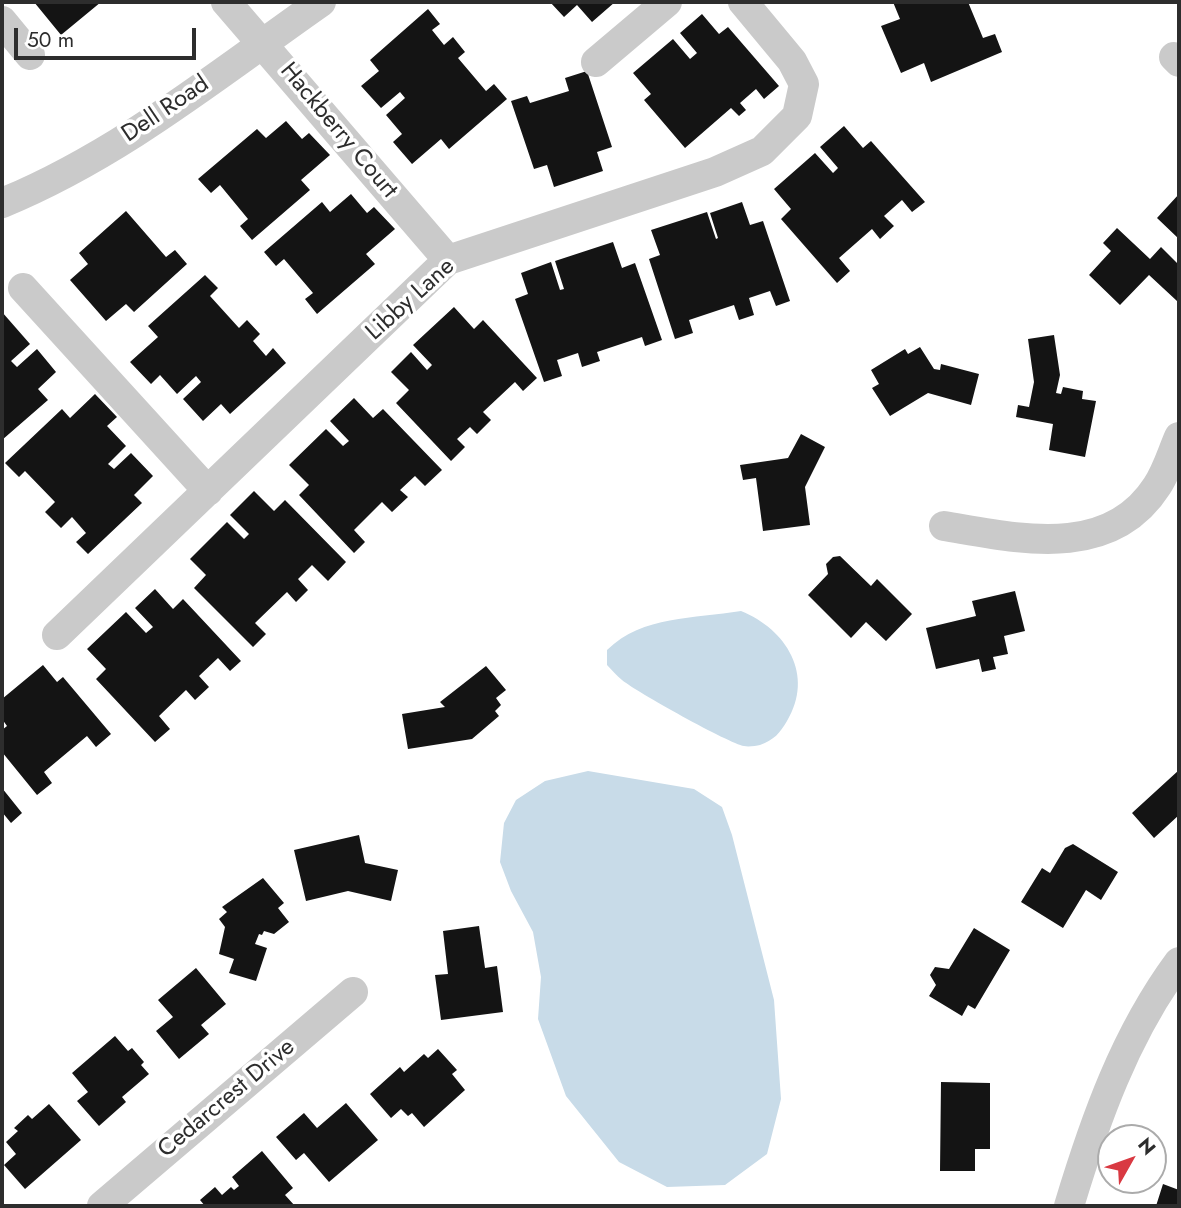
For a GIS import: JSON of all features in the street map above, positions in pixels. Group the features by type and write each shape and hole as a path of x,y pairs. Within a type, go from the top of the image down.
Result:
{"street":[{"name":"Hackberry Court","path":"226,2 448,260"},
{"name":"Dell Road","path":"2,203 65,175 131,136 321,2"},
{"path":"596,62 667,2"},
{"name":"Libby Lane","path":"57,635 448,260 715,172 762,151 797,116 804,84 792,61 743,2"},
{"path":"2,22 30,55"},
{"path":"23,288 208,491"},
{"path":"944,526 1032,540 1066,540 1101,531 1132,513 1157,486 1179,437"},
{"path":"1069,1206 1096,1122 1128,1043 1179,962"},
{"name":"Cedarcrest Drive","path":"102,1206 353,992"}],"water":[{"path":"741,611 771,629 783,642 797,671 795,704 787,721 776,736 760,745 744,746 703,727 630,686 607,665 607,650 637,630 670,620"},
{"path":"588,771 694,789 722,807 732,835 774,1000 781,1099 767,1154 725,1185 667,1187 619,1162 566,1096 538,1019 541,977 533,932 511,891 500,862 504,823 516,800 545,781"}],"building":[{"path":"34,2 101,2 61,35"},
{"path":"550,2 615,2 592,22 577,5 564,17"},
{"path":"893,2 968,2 983,38 995,34 1002,52 931,82 924,63 901,73 881,26 900,19"},
{"path":"428,9 440,24 432,30 444,45 453,37 465,52 458,58 486,91 494,84 507,99 449,149 441,139 412,164 393,142 402,134 386,115 405,98 400,92 381,108 361,86 379,71 370,60"},
{"path":"702,14 719,34 728,27 779,86 764,99 756,89 740,103 746,110 739,116 731,108 685,148 644,100 651,94 633,73 673,39 690,59 697,53 680,33"},
{"path":"587,71 612,147 597,152 603,171 554,187 547,165 534,169 511,101 527,96 530,103 569,91 565,78"},
{"path":"286,121 302,139 309,133 330,155 301,180 310,190 252,240 240,226 248,219 220,185 211,193 198,179 257,129 266,138"},
{"path":"844,126 863,148 871,141 925,202 912,212 902,200 884,216 894,226 880,239 872,229 839,258 850,271 837,283 781,219 791,209 774,189 815,153 833,173 838,168 820,147"},
{"path":"351,194 367,213 374,207 395,229 366,254 375,264 317,314 305,299 313,293 284,259 276,266 264,252 322,202 330,212"},
{"path":"1179,194 1179,239 1157,218"},
{"path":"742,202 750,225 763,221 790,301 776,306 770,291 749,298 754,315 739,320 734,305 689,320 693,333 675,339 649,259 660,255 651,230 707,212 716,239 718,238 710,213"},
{"path":"126,211 166,257 175,250 187,264 134,312 126,304 106,321 70,280 88,264 79,253"},
{"path":"1117,228 1150,259 1161,247 1179,265 1177,301 1149,275 1120,305 1089,275 1111,251 1103,243"},
{"path":"613,242 622,268 635,263 662,340 645,346 642,337 597,352 600,361 582,367 578,353 557,360 562,376 544,382 515,299 528,294 521,273 551,262 560,290 564,289 555,261"},
{"path":"205,275 218,288 210,296 239,328 247,320 260,334 253,341 266,356 273,348 286,363 230,414 221,404 203,421 183,399 201,382 196,376 177,394 160,375 151,384 130,362 158,337 148,326"},
{"path":"454,307 474,329 483,320 537,378 523,391 515,382 483,412 491,420 477,434 470,427 457,439 465,447 451,461 396,403 409,390 391,372 411,352 427,370 432,365 413,345"},
{"path":"2,312 30,344 11,361 17,367 37,349 56,372 38,389 48,400 2,440"},
{"path":"1054,335 1060,375 1056,393 1061,394 1063,387 1083,391 1082,399 1096,401 1085,457 1049,450 1053,424 1016,417 1018,405 1029,407 1034,382 1028,339"},
{"path":"920,347 934,369 940,370 941,364 979,374 971,405 928,393 890,416 872,388 879,384 871,370 905,349 908,354"},
{"path":"95,394 117,417 107,426 126,446 108,464 114,469 131,453 153,476 134,495 142,503 88,554 76,542 86,533 72,517 61,528 45,512 55,502 25,471 19,477 5,463 62,409 70,418"},
{"path":"354,398 373,418 383,409 442,470 425,486 415,476 400,490 408,497 392,512 382,502 354,530 365,542 354,553 299,495 309,485 289,465 326,429 343,446 349,441 330,421"},
{"path":"801,434 825,447 805,487 810,525 763,531 756,478 743,480 740,465 788,458"},
{"path":"254,491 274,511 285,500 346,562 328,581 312,565 298,579 308,590 296,602 287,592 255,623 266,634 253,647 194,588 206,575 190,559 227,522 244,539 249,534 230,515"},
{"path":"840,556 871,586 877,579 912,614 886,641 866,622 851,638 808,595 828,574 826,564 833,557"},
{"path":"155,589 173,609 183,599 241,661 230,671 218,658 199,676 209,687 195,700 186,690 159,716 170,729 155,742 96,679 106,669 87,649 126,612 146,633 153,627 135,608"},
{"path":"1015,591 1025,631 1004,636 1008,654 993,657 996,669 982,672 979,659 936,669 926,628 976,616 972,601"},
{"path":"43,665 57,682 63,677 111,734 96,747 87,736 44,772 52,783 37,795 2,752 2,730 7,726 2,719 2,699"},
{"path":"486,666 506,690 496,698 501,705 495,711 499,716 472,739 408,749 402,714 445,707 440,702"},
{"path":"1179,770 1179,815 1154,838 1132,813"},
{"path":"2,788 22,813 11,823 2,812"},
{"path":"359,835 365,863 398,870 391,901 348,891 306,901 294,850"},
{"path":"1073,844 1118,872 1101,900 1086,890 1063,928 1021,902 1042,868 1050,873 1065,848"},
{"path":"263,878 284,903 278,908 289,922 274,934 264,931 262,935 259,934 255,944 267,948 256,981 229,973 234,959 219,954 225,927 219,919 227,912 222,907"},
{"path":"479,926 485,968 497,966 503,1012 441,1020 435,975 448,974 443,931"},
{"path":"974,928 1010,950 975,1009 968,1005 962,1016 929,996 936,985 930,975 935,967 949,969"},
{"path":"196,968 226,1004 201,1025 209,1034 179,1059 156,1031 173,1017 158,1000"},
{"path":"115,1036 128,1051 132,1048 144,1062 141,1065 149,1074 122,1097 126,1102 99,1126 77,1101 88,1092 72,1073"},
{"path":"438,1049 457,1070 452,1074 465,1090 424,1127 412,1113 408,1116 401,1109 391,1118 370,1094 400,1067 404,1072 424,1054 428,1058"},
{"path":"941,1082 990,1083 990,1149 975,1149 975,1171 940,1171"},
{"path":"346,1103 378,1140 329,1182 304,1153 296,1160 276,1137 304,1113 317,1128"},
{"path":"49,1104 81,1140 25,1189 4,1165 16,1154 6,1142 18,1131 14,1128 28,1115 32,1119"},
{"path":"262,1151 293,1188 285,1195 295,1206 205,1206 200,1200 215,1187 222,1195 231,1187 234,1190 239,1186 232,1177"},
{"path":"1167,1186 1179,1190 1179,1206 1156,1206 1160,1194 1167,1194"}]}
